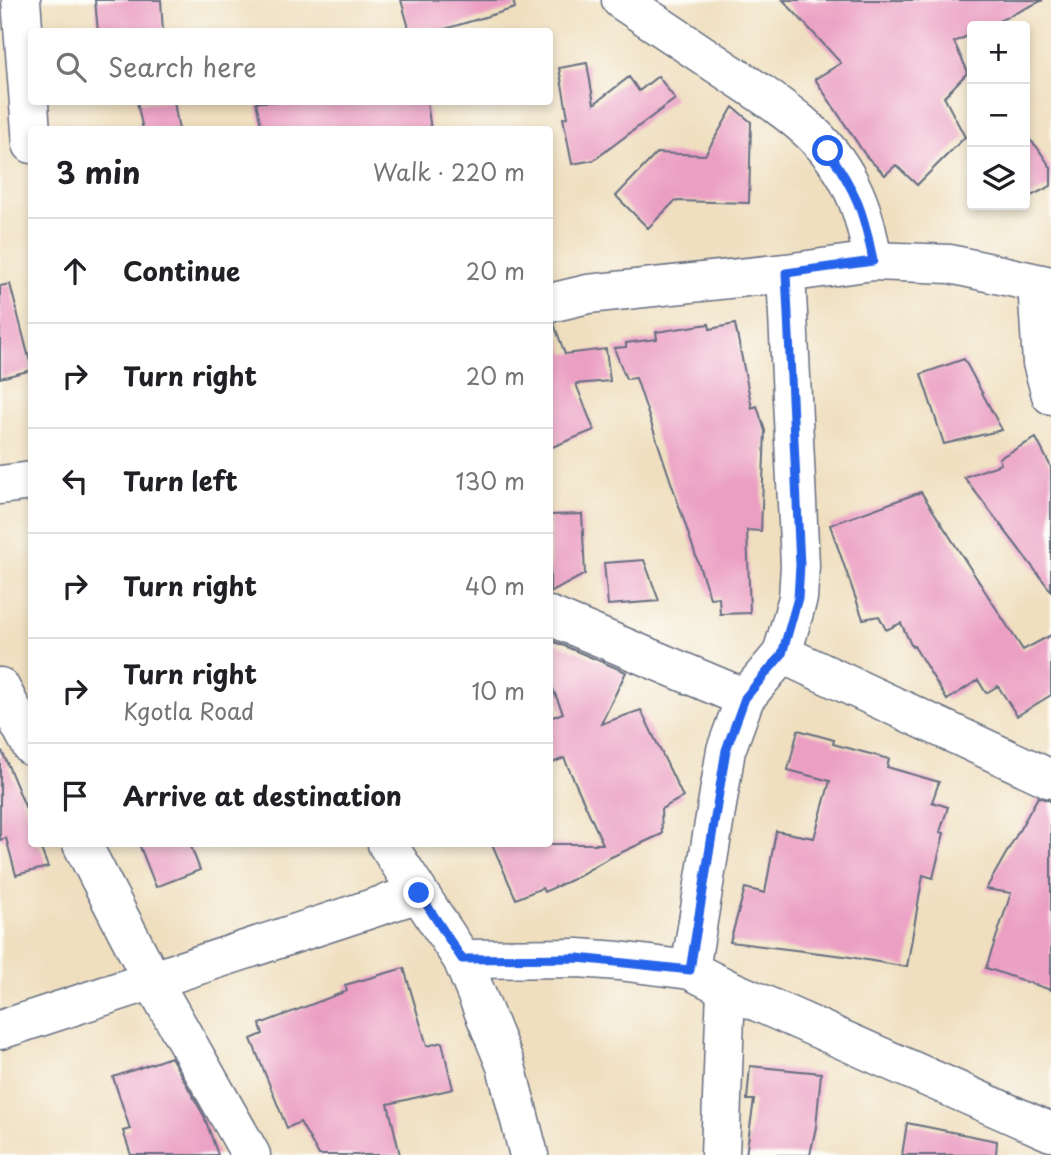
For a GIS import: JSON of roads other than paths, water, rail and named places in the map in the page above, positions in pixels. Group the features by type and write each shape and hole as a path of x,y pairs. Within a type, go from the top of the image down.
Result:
{"street":[{"path":"20,0 28,96"},
{"path":"621,0 778,105 803,125 828,151 850,182 866,220 873,261"},
{"path":"29,105 30,126"},
{"path":"553,302 588,294 873,261 950,264 1044,284 1042,363 1051,395"},
{"path":"690,970 726,750 745,698 782,654 798,598 800,565 786,273"},
{"path":"0,485 28,482"},
{"path":"553,617 745,698"},
{"path":"782,654 1051,779"},
{"path":"0,687 28,740"},
{"path":"84,847 152,980 251,1155"},
{"path":"389,847 462,959 506,1066 529,1155"},
{"path":"0,1030 419,893"},
{"path":"462,959 578,958 690,970 1051,1132"},
{"path":"720,1155 726,988"}]}
